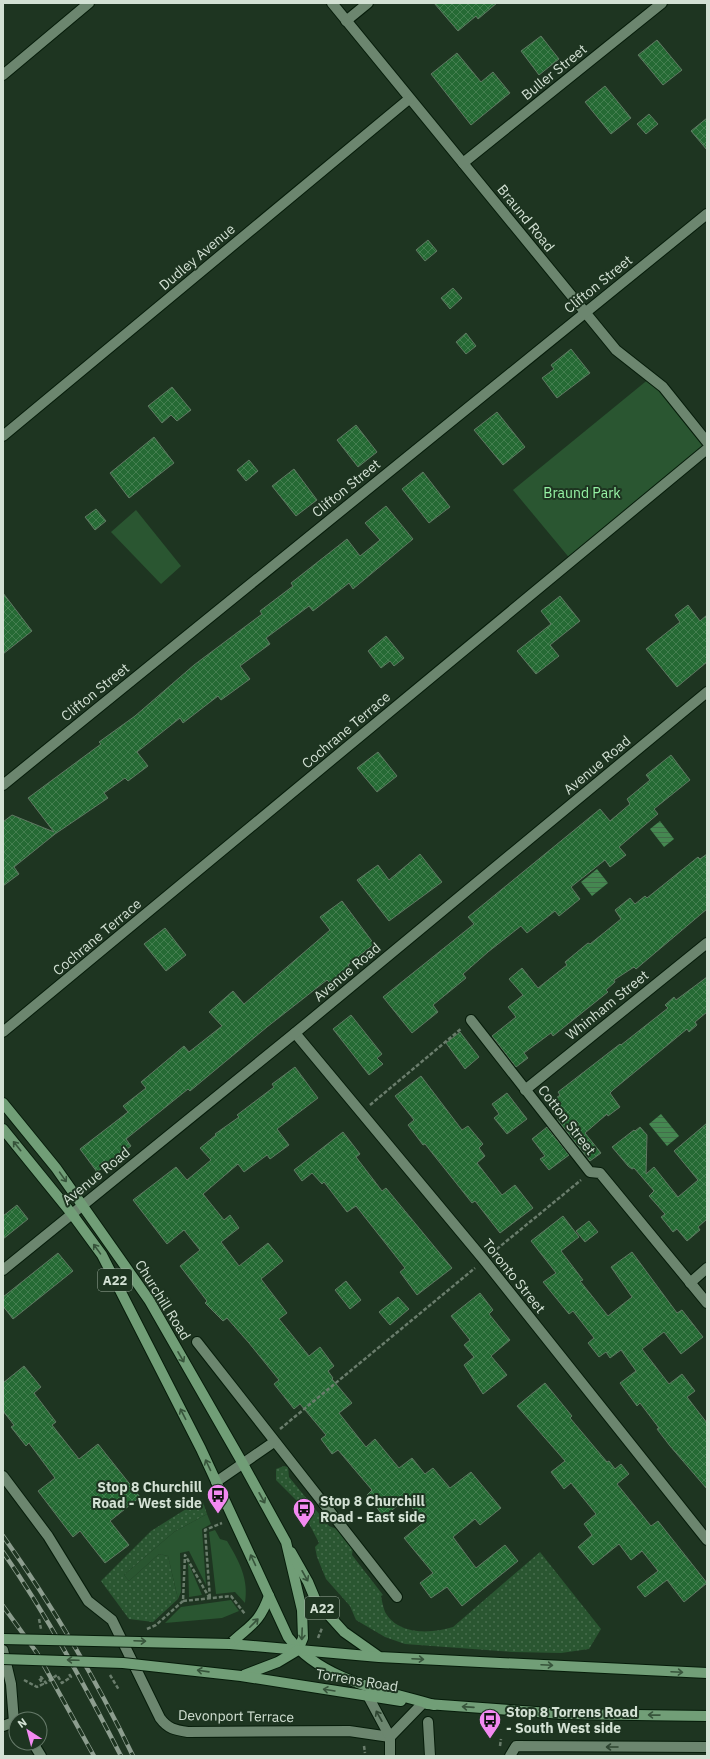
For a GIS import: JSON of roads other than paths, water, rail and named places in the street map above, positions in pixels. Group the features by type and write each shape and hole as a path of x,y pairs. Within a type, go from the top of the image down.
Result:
{"main road":[{"name":"Churchill Road","path":"3,1103 56,1168 149,1300 286,1542 302,1610 303,1638 298,1650"},
{"name":"A22","path":"3,1128 72,1214 102,1255 216,1482 288,1638 298,1650"},
{"name":"A22","path":"286,1542 308,1582 316,1601 344,1632 379,1657"},
{"path":"230,1644 253,1625 263,1612 269,1596"},
{"name":"Torrens Road","path":"3,1639 230,1644 379,1657 707,1673"},
{"path":"241,1676 278,1662 298,1650 312,1662 338,1676 434,1705"},
{"name":"Torrens Road","path":"3,1659 123,1663 241,1676 434,1705 564,1714 707,1716"}],"street":[{"path":"3,75 89,3"},
{"name":"Braund Road","path":"332,3 409,99 616,350 663,388 707,442"},
{"path":"346,20 368,3"},
{"name":"Buller Street","path":"463,163 662,3"},
{"name":"Dudley Avenue","path":"3,436 409,99"},
{"name":"Clifton Street","path":"3,784 707,214"},
{"name":"Cochrane Terrace","path":"3,1032 707,449"},
{"name":"Avenue Road","path":"3,1270 296,1033 707,692"},
{"name":"Whinham Street","path":"525,1090 707,942"},
{"name":"Cotton Street","path":"471,1020 590,1172 600,1173 707,1303"},
{"name":"Toronto Street","path":"296,1033 484,1260 707,1540"},
{"path":"690,1283 707,1268"},
{"name":"Churchill Road","path":"197,1342 272,1440 397,1597"},
{"path":"216,1482 243,1464 272,1440"},
{"name":"Devonport Terrace","path":"3,1476 48,1536 88,1601 112,1620 160,1718 166,1726 171,1729 188,1732 349,1731 390,1736"},
{"path":"3,1650 11,1684 14,1711"},
{"path":"368,1696 390,1736 390,1756"},
{"path":"390,1736 422,1704"},
{"path":"428,1722 430,1756"},
{"path":"510,1756 516,1746 707,1747"}],"railway":[{"path":"3,1536 39,1589 89,1671 133,1756"},
{"path":"3,1552 35,1601 65,1652 121,1756"},
{"path":"3,1606 37,1653 94,1756"}],"place":[{"name":"Stop 8 Churchill Road - West side","path":"218,1514"},
{"name":"Stop 8 Churchill Road - East side","path":"304,1528"},
{"name":"Stop 8 Torrens Road - South West side","path":"490,1740"}],"park label":[{"name":"Braund Park","path":"582,493"}]}
